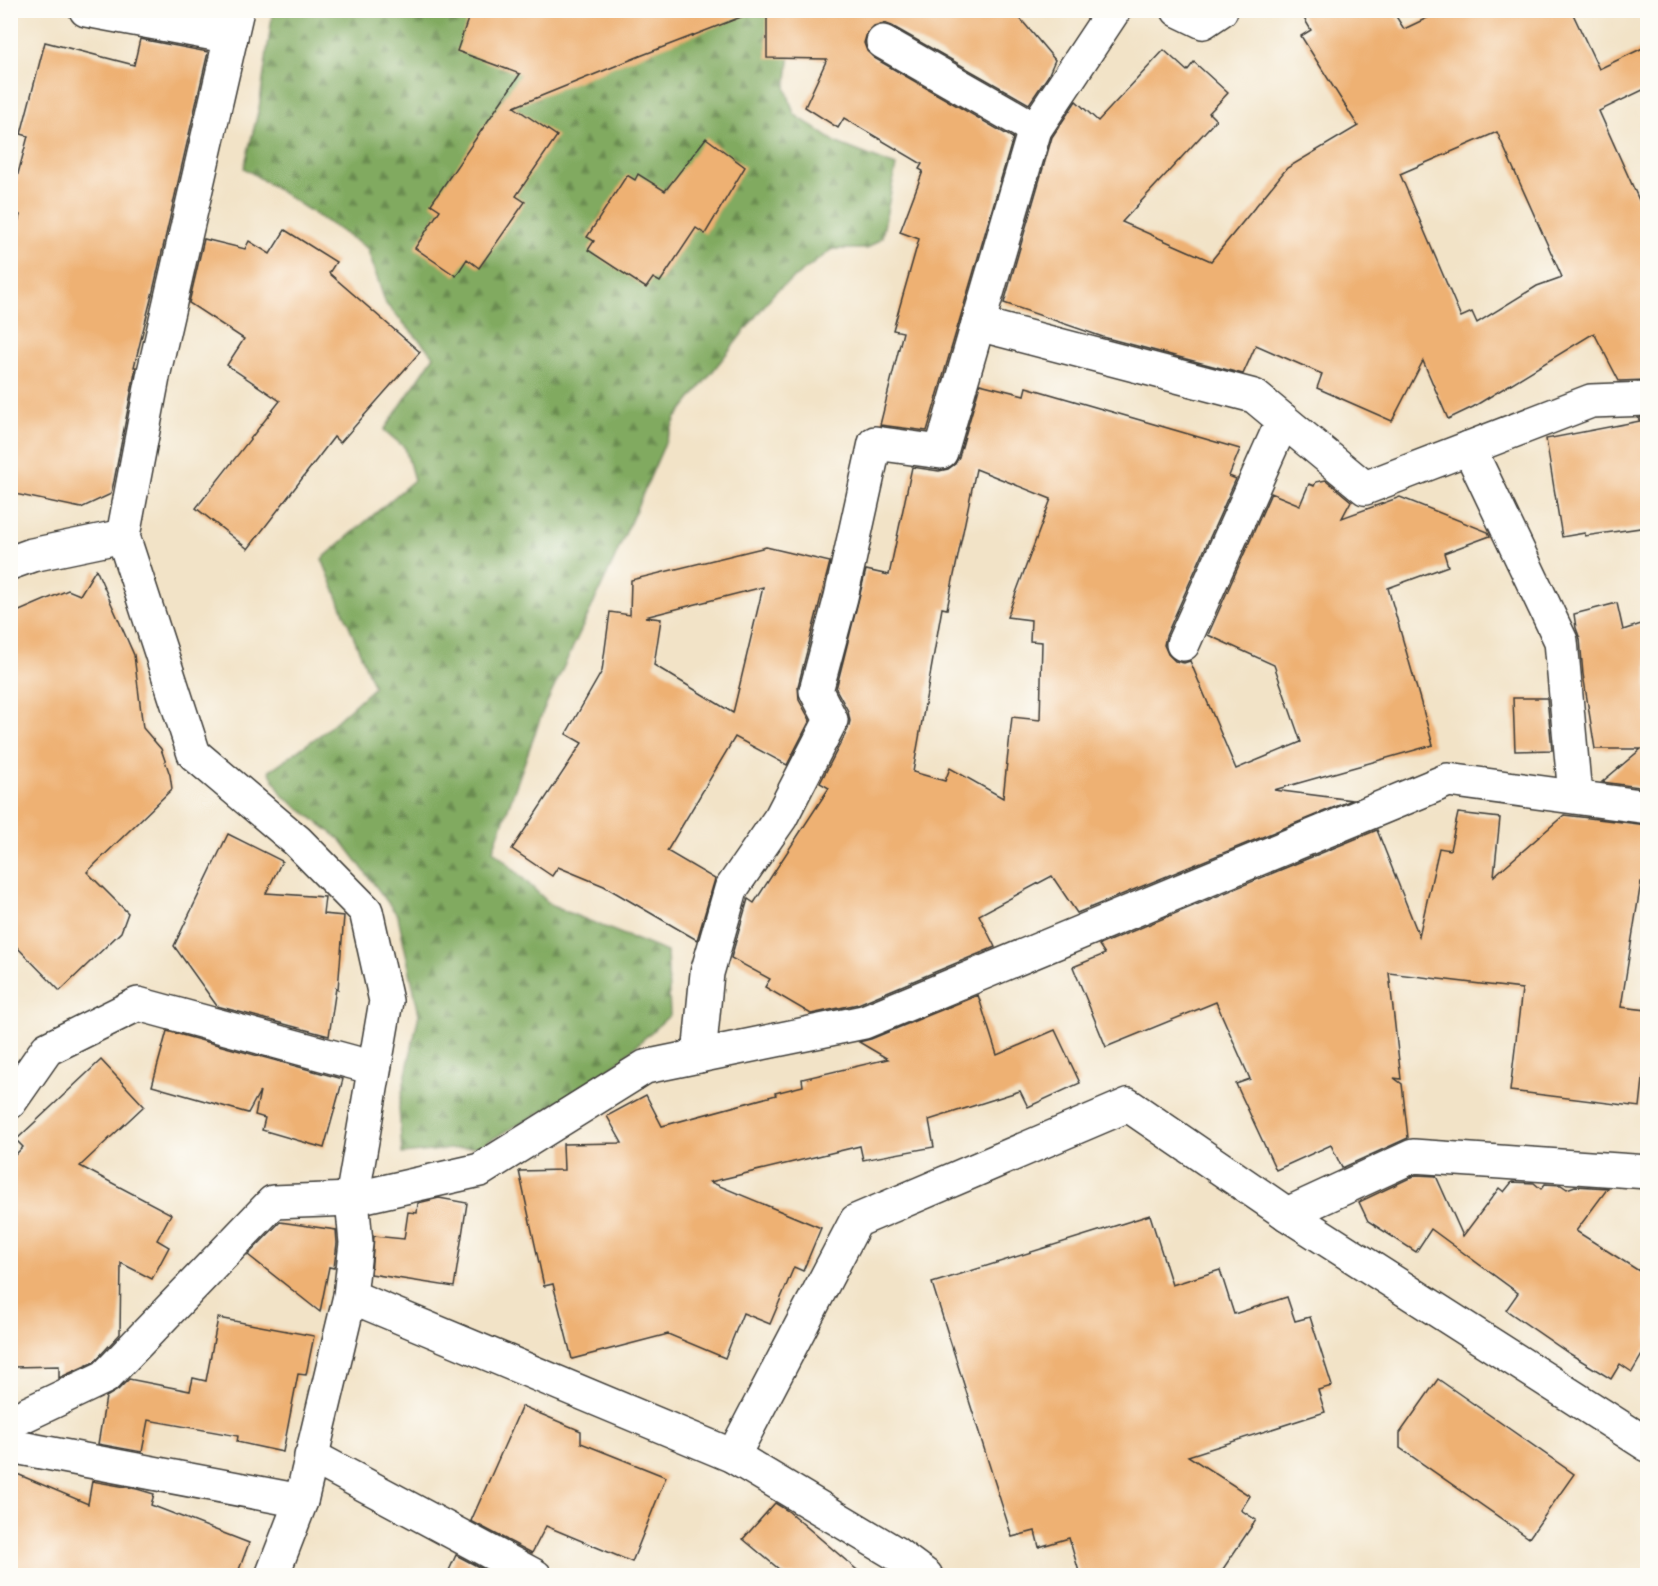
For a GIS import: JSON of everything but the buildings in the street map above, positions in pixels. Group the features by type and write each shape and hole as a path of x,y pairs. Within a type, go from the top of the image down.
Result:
{"street":[{"path":"86,10 234,24 154,372 123,536 194,754 297,841 366,911 386,1001 352,1199 356,1243 350,1296 301,1501 272,1575"},
{"path":"699,1056 707,973 731,889 781,818 831,720 816,691 841,597 875,443 941,452 1035,129 1114,10"},
{"path":"1178,10 1203,22 1221,10"},
{"path":"883,42 1035,129"},
{"path":"978,324 1254,396 1365,488 1591,401 1647,399"},
{"path":"1183,644 1283,420"},
{"path":"1469,448 1561,641 1575,796"},
{"path":"18,556 123,536"},
{"path":"10,1422 105,1377 273,1202 352,1199 480,1170 645,1067 864,1022 1448,780 1647,807"},
{"path":"10,1102 47,1049 138,1004 374,1068"},
{"path":"733,1456 856,1221 1128,1105 1287,1214 1647,1445"},
{"path":"1287,1214 1413,1156 1647,1172"},
{"path":"350,1296 733,1456 895,1553 926,1575"},
{"path":"10,1446 301,1501"},
{"path":"311,1456 535,1575"}],"green space":[{"path":"273,10 795,11 786,88 794,114 837,143 896,166 882,237 867,249 833,249 775,292 676,418 613,562 543,711 493,850 552,906 667,952 670,1015 616,1064 550,1107 480,1146 402,1154 399,1107 419,1014 398,916 341,840 283,796 269,771 324,732 374,687 322,559 414,480 405,448 384,430 434,356 386,304 367,248 244,168 259,108"}]}
